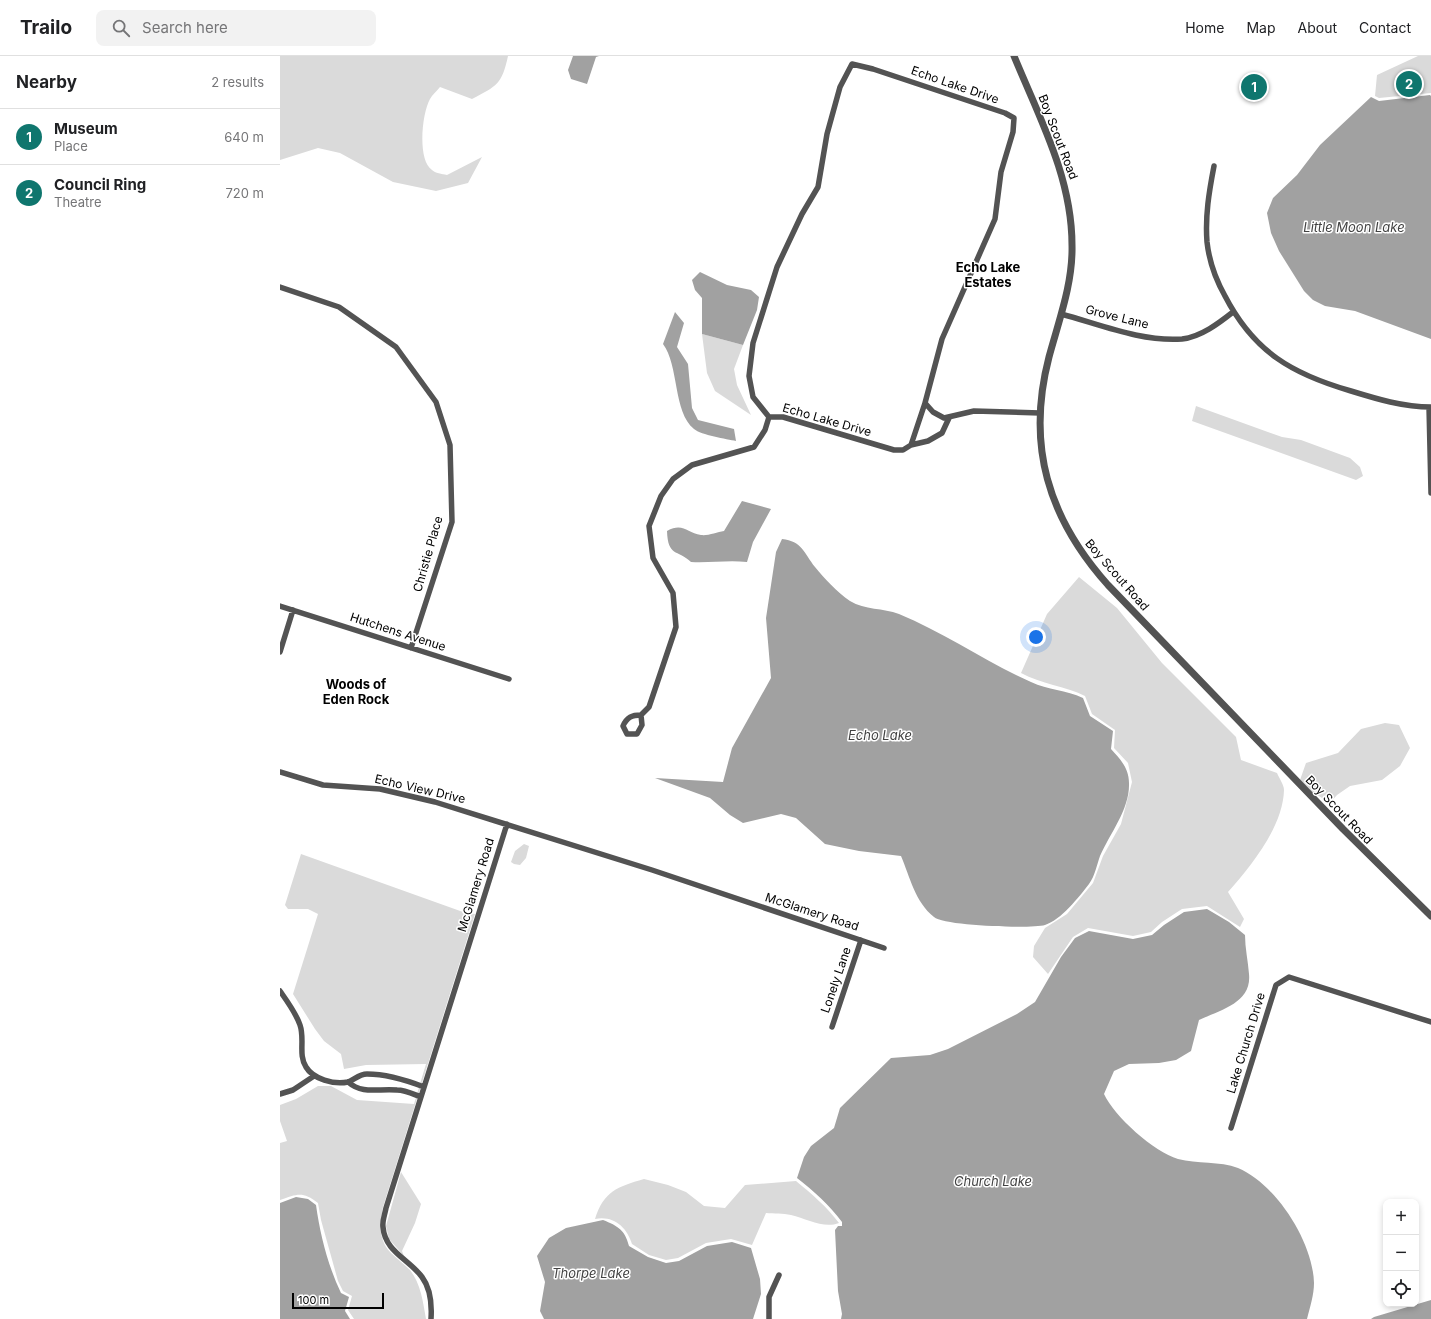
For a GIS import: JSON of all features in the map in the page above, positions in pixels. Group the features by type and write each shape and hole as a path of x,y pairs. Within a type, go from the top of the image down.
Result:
{"street":[{"name":"Boy Scout Road","path":"1014,56 1057,160 1068,199 1072,231 1072,258 1069,279 1044,381 1040,413 1042,452 1051,493 1069,534 1091,565 1134,613 1343,829 1431,916"},
{"name":"Echo Lake Drive","path":"910,445 925,403 942,339 995,219 1001,172 1013,132 1014,118 1005,113 880,71 852,64 840,87 827,134 818,187 802,214 777,267 753,343 749,376 753,397 770,417 783,417 886,448 903,450 910,445 928,441 942,433 949,418"},
{"path":"1214,166 1207,206 1207,243 1217,280 1233,312 1249,335 1274,356 1293,369 1327,385 1395,404 1430,407 1431,493"},
{"name":"Christie Place","path":"280,287 339,307 396,347 436,402 450,445 452,522 411,648"},
{"name":"Grove Lane","path":"1061,314 1141,336 1182,339 1200,333 1218,324 1233,312"},
{"path":"925,403 937,415 949,418 974,412 1040,413"},
{"path":"641,715 649,707 676,627 673,593 653,558 649,526 661,496 673,479 692,465 754,446 765,430 770,417"},
{"name":"Hutchens Avenue","path":"280,606 509,679"},
{"path":"280,652 294,610"},
{"name":"Echo View Drive","path":"280,772 323,784 380,789 422,798 507,824"},
{"name":"McGlamery Road","path":"431,1319 432,1307 429,1290 422,1277 393,1250 386,1240 383,1226 386,1208 507,824 652,870 884,948"},
{"name":"Lonely Lane","path":"832,1027 861,940"},
{"name":"Lake Church Drive","path":"1232,1128 1276,985 1289,977 1431,1022"},
{"path":"280,991 301,1026 302,1054 305,1066 314,1076 323,1080 348,1082 365,1074 378,1074 408,1081 424,1087"},
{"path":"280,1094 292,1090 314,1076"},
{"path":"348,1082 354,1087 366,1091 398,1090 421,1097"},
{"path":"769,1319 769,1297 779,1275"}],"shaded area":[{"path":"280,56 508,56 501,78 493,87 480,95 472,99 440,87 430,99 425,115 422,136 424,157 427,165 437,173 447,175 482,157 468,183 436,191 393,182 340,153 318,148 280,160"},
{"path":"1418,56 1431,56 1431,93 1379,98 1375,96 1377,75"},
{"path":"702,334 743,345 734,369 737,385 751,415 715,391 707,373"},
{"path":"1196,406 1282,437 1301,440 1350,458 1360,467 1363,476 1356,480 1192,421"},
{"path":"1079,577 1117,608 1162,663 1236,737 1241,760 1277,773 1284,790 1278,818 1272,832 1256,858 1228,892 1244,919 1240,927 1207,906 1182,909 1162,922 1151,932 1133,936 1088,928 1073,937 1048,974 1033,957 1034,946 1045,928 1067,914 1093,883 1103,856 1121,824 1132,782 1128,763 1114,748 1115,730 1092,714 1085,696 1021,673 1047,614"},
{"path":"1385,723 1399,725 1410,748 1400,766 1382,780 1350,786 1337,795 1330,803 1311,791 1300,780 1306,763 1338,753 1361,729"},
{"path":"524,844 529,846 526,858 520,865 514,864 511,862 515,851"},
{"path":"301,854 463,912 475,914 383,1207 381,1220 381,1232 384,1243 393,1255 410,1270 417,1281 426,1319 354,1319 348,1310 352,1296 343,1291 338,1281 321,1220 318,1203 304,1195 291,1196 280,1200 280,1143 287,1141 280,1121 280,1105 296,1099 318,1086 331,1086 357,1100 414,1104 426,1064 366,1065 344,1069 341,1054 324,1041 293,994 318,914 308,909 288,909 285,905"},
{"path":"401,1172 421,1204 415,1223 402,1251 404,1256 389,1239 386,1226"},
{"path":"644,1179 668,1185 686,1192 704,1206 725,1208 745,1185 796,1181 819,1201 839,1223 827,1225 815,1223 788,1214 766,1213 752,1245 731,1239 706,1243 678,1258 666,1260 649,1255 632,1244 627,1232 613,1221 602,1218 595,1219 607,1196 619,1188"}],"water":[{"path":"573,56 599,56 596,57 587,84 571,79 568,70"},
{"name":"Little Moon Lake","path":"1430,95 1431,339 1355,311 1325,306 1313,300 1304,291 1279,251 1271,233 1267,213 1273,198 1297,175 1320,145 1371,97 1379,101"},
{"path":"700,272 727,285 751,290 759,297 757,310 743,345 702,334 702,298 695,290 692,280"},
{"path":"675,312 684,323 677,347 688,364 692,408 698,420 734,429 736,441 697,431 687,421 679,400 672,364 663,344"},
{"path":"742,501 771,509 753,542 747,562 691,562 671,549 667,531 681,528 696,534 704,535 724,531"},
{"name":"Echo Lake","path":"782,539 794,542 802,548 815,567 840,593 850,601 862,606 899,614 933,630 998,666 1031,682 1083,698 1090,716 1113,731 1111,749 1126,768 1129,778 1126,802 1119,821 1100,856 1091,881 1075,901 1057,918 1045,925 1023,927 970,925 941,920 934,917 922,904 914,889 901,856 859,851 825,844 796,818 781,814 743,823 730,815 710,798 655,778 723,782 732,748 771,678 766,618 776,552"},
{"name":"Church Lake","path":"1207,909 1229,922 1245,935 1249,984 1245,992 1240,999 1225,1009 1199,1020 1191,1051 1176,1060 1159,1063 1129,1064 1114,1071 1104,1094 1109,1103 1125,1122 1147,1141 1168,1155 1193,1162 1224,1164 1238,1168 1252,1176 1266,1187 1290,1216 1300,1233 1307,1250 1312,1267 1314,1288 1307,1319 841,1319 842,1314 838,1291 835,1230 838,1226 842,1226 842,1222 821,1198 797,1178 804,1157 811,1146 834,1128 840,1108 891,1058 930,1055 948,1049 1017,1014 1035,1002 1061,957 1075,938 1089,931 1133,939 1152,935 1184,912"},
{"path":"296,1197 308,1199 316,1205 328,1261 341,1293 349,1297 345,1311 350,1319 280,1319 280,1203"},
{"name":"Thorpe Lake","path":"603,1220 613,1224 623,1232 629,1246 648,1257 666,1263 679,1261 707,1246 732,1242 751,1248 760,1279 761,1294 753,1319 544,1319 540,1311 545,1282 537,1256 549,1238 566,1228"},
{"path":"1431,1300 1431,1319 1371,1319 1408,1307 1419,1307 1419,1304"}],"place":[{"name":"Council Ring","path":"1409,84"},
{"name":"Museum","path":"1254,87"}],"district":[{"name":"Echo Lake Estates","path":"988,274"},
{"name":"Woods of Eden Rock","path":"356,692"}]}
